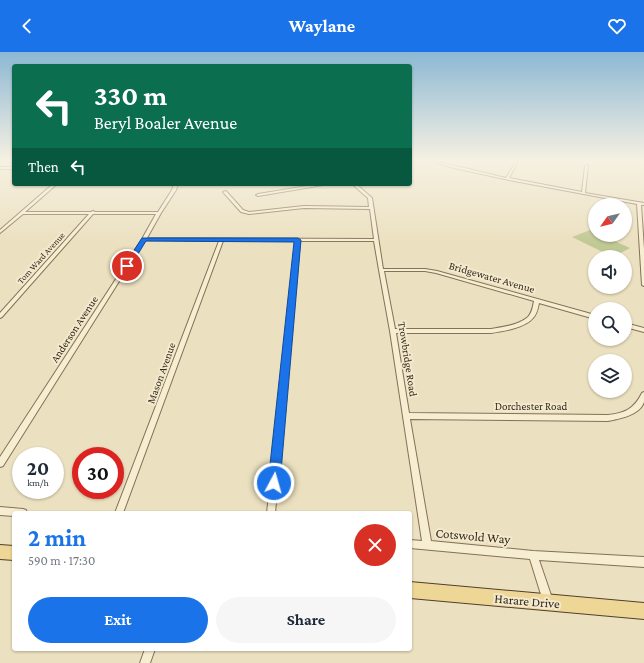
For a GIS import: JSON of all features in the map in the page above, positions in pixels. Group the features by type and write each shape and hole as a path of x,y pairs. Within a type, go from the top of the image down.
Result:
{"main road":[{"path":"0,552 12,553"},
{"name":"Harare Drive","path":"412,590 644,610"}],"street":[{"path":"0,232 50,189"},
{"name":"Anderson Avenue","path":"0,464 144,239 174,189"},
{"path":"258,196 301,189"},
{"name":"Trowbridge Road","path":"359,189 370,198 427,545"},
{"path":"565,189 642,203 644,285"},
{"path":"225,192 242,211 249,213 304,207 371,208"},
{"name":"Tom Ward Avenue","path":"0,316 93,212"},
{"path":"22,213 159,213"},
{"path":"144,239 376,240"},
{"name":"Mason Avenue","path":"120,511 221,240"},
{"path":"271,511 298,240"},
{"name":"Bridgewater Avenue","path":"381,270 425,270 437,272 588,315"},
{"path":"393,331 491,331 506,329 530,318 537,301"},
{"path":"632,327 644,330"},
{"name":"Dorchester Road","path":"407,416 608,418 623,416 634,411 642,402 644,395"},
{"path":"0,511 12,512"},
{"name":"Cotswold Way","path":"412,544 533,555 644,562"},
{"path":"533,555 548,603"},
{"path":"145,663 149,651"}],"green space":[{"path":"588,231 588,242 617,242 630,248 626,250 599,250 572,237"}],"route":[{"path":"127,266 144,239 298,240 274,483"}]}
